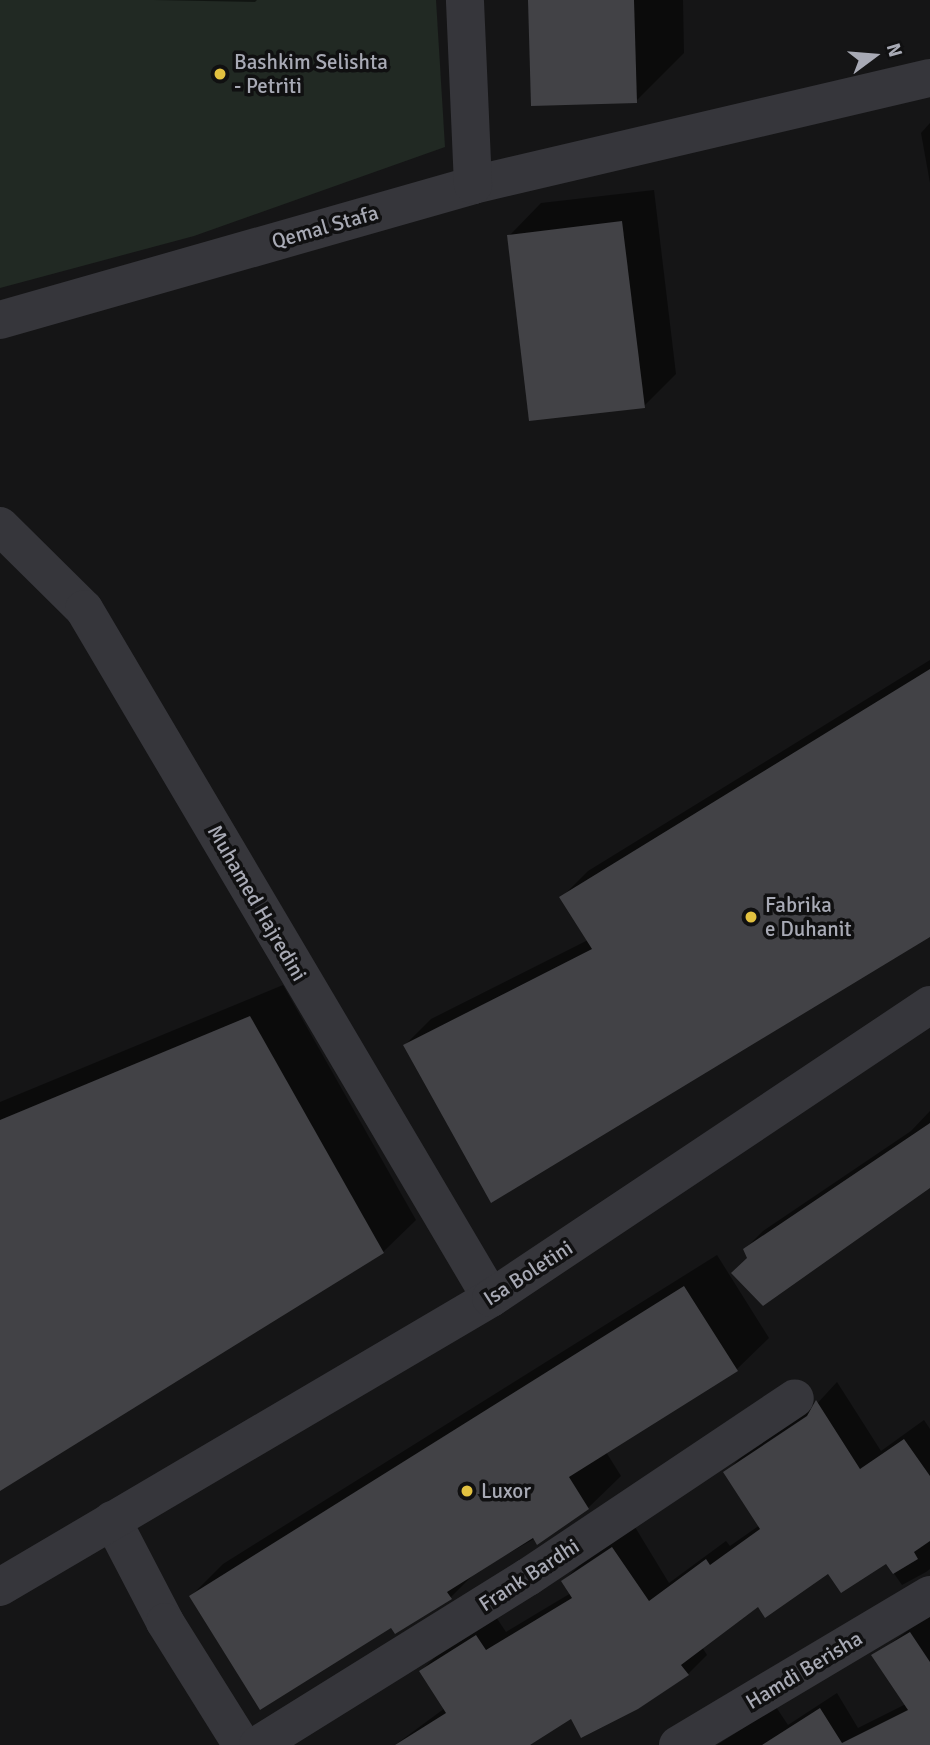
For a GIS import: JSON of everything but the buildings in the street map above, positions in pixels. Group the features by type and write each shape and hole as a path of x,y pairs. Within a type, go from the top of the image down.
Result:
{"street":[{"path":"465,0 473,185"},
{"name":"Qemal Stafa","path":"0,320 473,185 930,78"},
{"name":"Muhamed Hajredini","path":"0,526 84,610 491,1298"},
{"name":"Isa Boletini","path":"0,1587 491,1298 930,1005"},
{"name":"Frank Bardhi","path":"258,1745 528,1577 795,1398"},
{"path":"112,1520 165,1622 242,1745"},
{"name":"Hamdi Berisha","path":"678,1745 930,1595"}],"shaded area":[{"name":"Bashkim Selishta - Petriti","path":"0,0 436,0 445,147 194,236 0,288"}],"place":[{"name":"Bashkim Selishta - Petriti","path":"220,74"},
{"name":"Fabrika e Duhanit","path":"751,917"},
{"name":"Luxor","path":"467,1491"}]}
